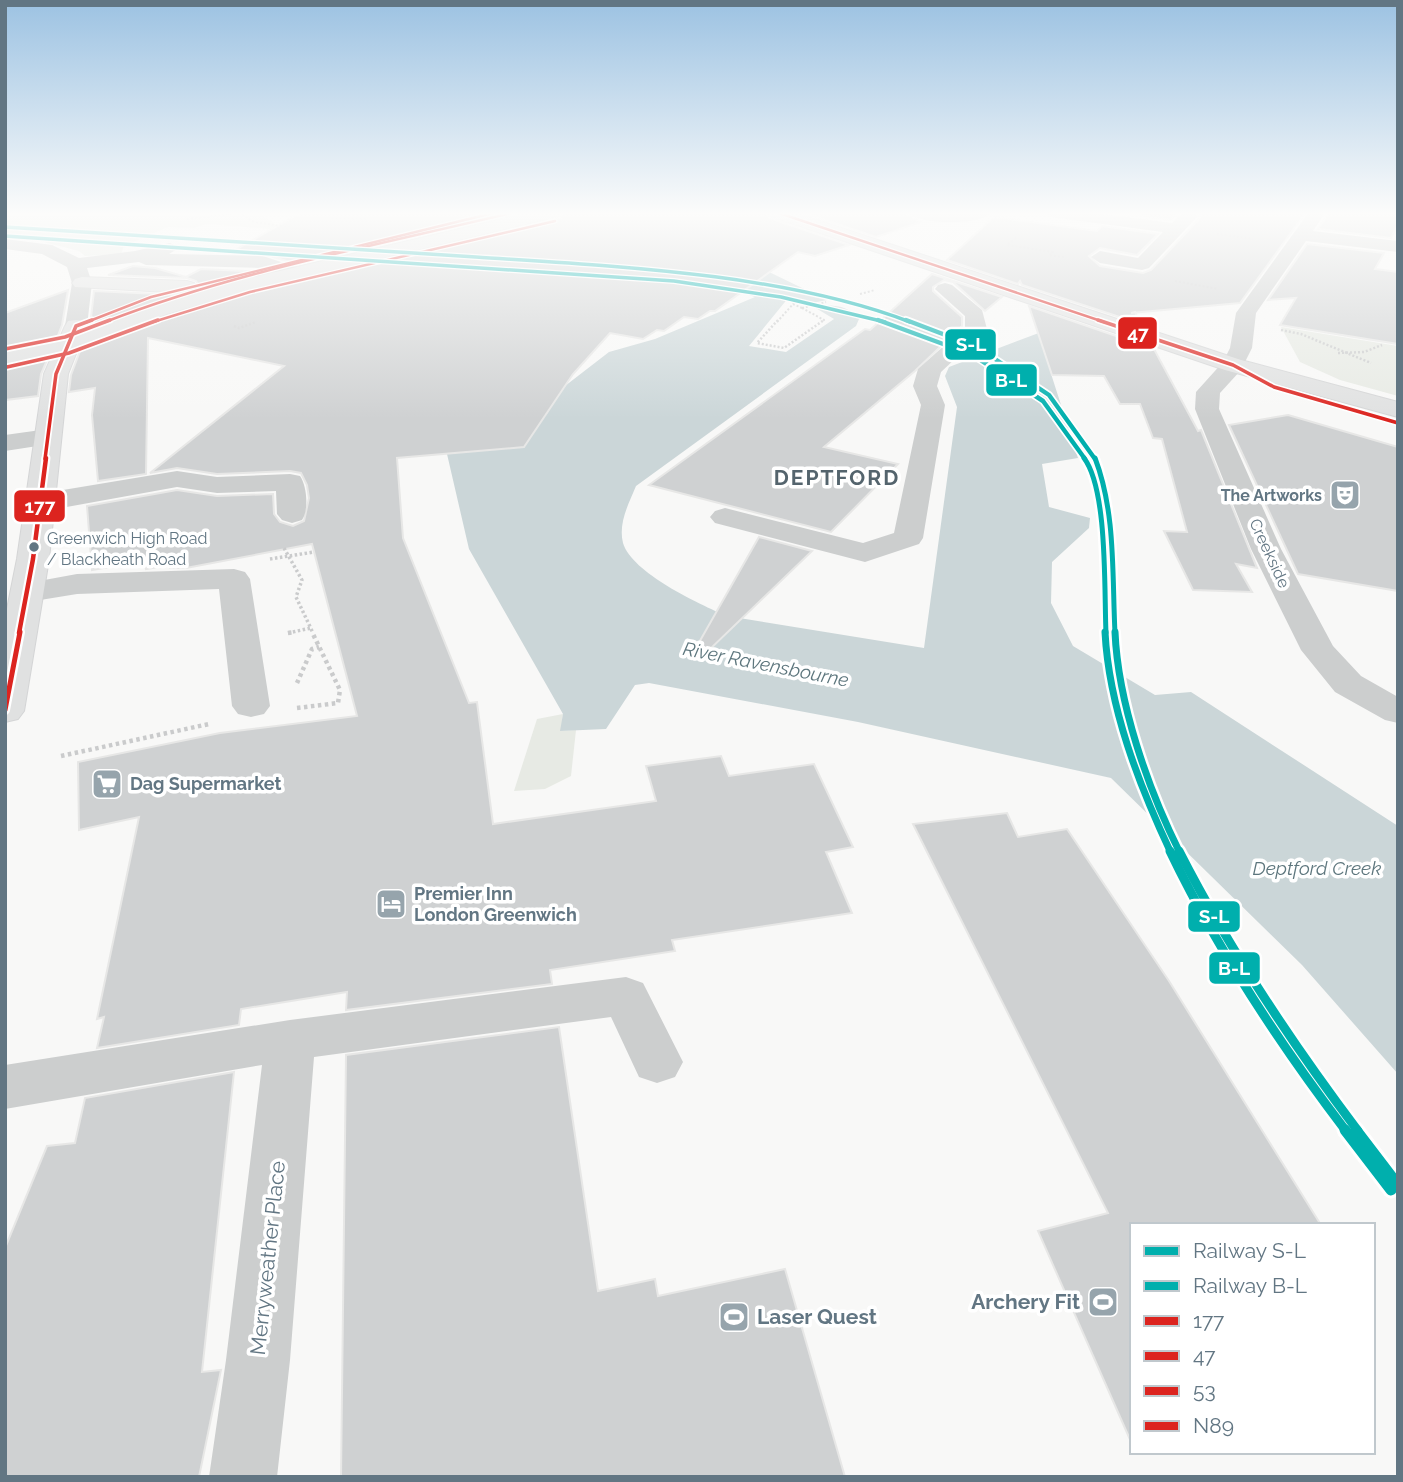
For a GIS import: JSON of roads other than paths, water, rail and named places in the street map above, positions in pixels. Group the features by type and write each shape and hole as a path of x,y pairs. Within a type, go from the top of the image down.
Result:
{"main road":[{"path":"142,281 187,287"},
{"path":"5,345 71,335 135,302 187,287 238,281"},
{"path":"5,358 71,335 160,310 239,281"},
{"path":"983,281 1233,365 1398,410"},
{"path":"5,711 19,605 40,503 56,374 71,335"},
{"path":"1233,365 1274,387 1398,423"}],"street":[{"path":"71,335 78,281"},
{"path":"1233,365 1241,348 1246,313 1269,281"},
{"path":"725,517 864,553 908,538 933,405 925,386 930,369 976,329 975,314 945,289"},
{"name":"Creekside","path":"1233,365 1208,392 1207,409 1266,549 1318,650 1348,684 1398,712"},
{"path":"5,443 48,437"},
{"path":"40,503 177,479 217,485 290,482 292,514"},
{"path":"19,605 90,583 234,579 251,706"},
{"path":"5,1087 290,1040 626,996 657,1062"},
{"name":"Merryweather Place","path":"243,1477 258,1360 290,1040"}],"water":[{"name":"Deptford Creek","path":"788,281 827,300 807,304 789,297 749,346 786,352 834,319 814,307 844,308 859,319 856,326 636,486 622,528 623,543 629,554 652,576 700,604 727,616 924,648 957,407 945,376 949,367 1044,331 1045,355 1078,458 1042,464 1049,507 1090,518 1089,528 1052,562 1051,603 1073,646 1155,695 1191,692 1398,826 1398,1074 1302,965 1111,778 858,722 649,683 635,685 606,729 560,731 563,714 469,549 447,454 552,396 609,352 655,339 755,297 743,293 751,283"}],"rail line":[{"name":"B-L","path":"675,281 781,297 883,321 973,355 1043,401 1087,462 1093,480 1101,524 1106,644 1112,683 1129,751 1169,850 1195,903 1255,1003 1321,1098 1391,1190"},
{"name":"S-L","path":"733,281 782,288 885,312 977,347 1049,395 1095,458 1102,478 1110,524 1115,643 1120,682 1137,748 1177,847 1203,898 1262,998 1398,1185"}],"place":[{"name":"The Artworks","path":"1345,495"},
{"name":"Greenwich High Road / Blackheath Road","path":"34,547"},
{"name":"Dag Supermarket","path":"107,784"},
{"name":"Premier Inn London Greenwich","path":"391,904"},
{"name":"Archery Fit","path":"1103,1302"},
{"name":"Laser Quest","path":"734,1317"}],"district":[{"name":"DEPTFORD","path":"837,478"}],"water label":[{"name":"River Ravensbourne","path":"766,664"}]}
